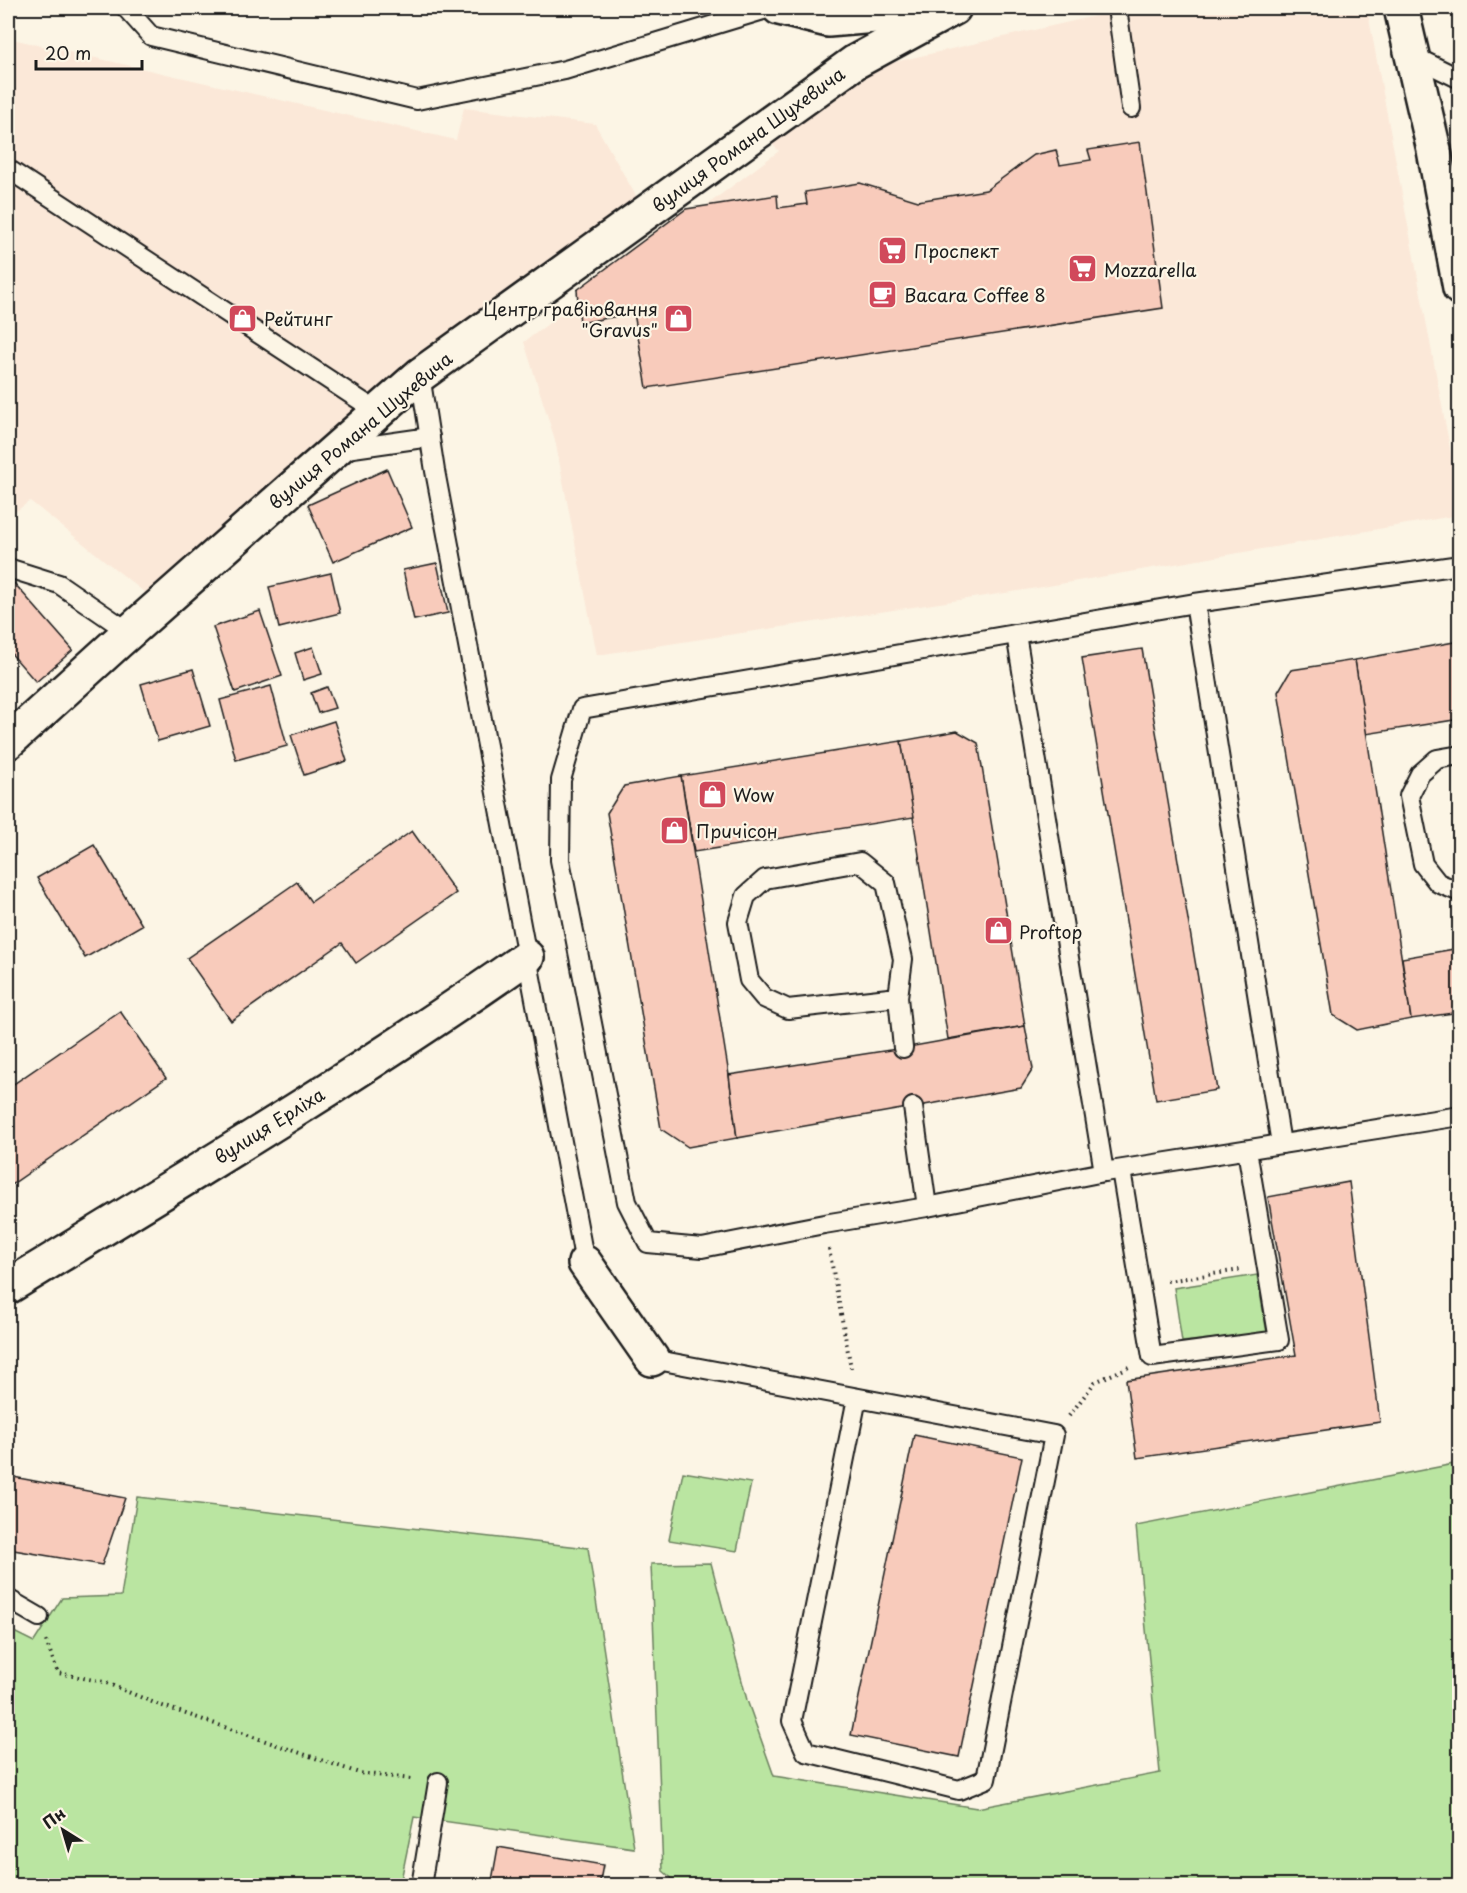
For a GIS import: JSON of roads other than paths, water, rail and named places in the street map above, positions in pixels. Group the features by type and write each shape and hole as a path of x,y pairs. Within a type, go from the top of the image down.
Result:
{"street":[{"path":"779,8 828,20 951,9"},
{"path":"1401,8 1434,150 1460,288"},
{"name":"вулиця Романа Шухевича","path":"8,742 420,375 855,62 951,9"},
{"name":"вулиця Ерліха","path":"8,1287 449,1011 527,957"},
{"path":"585,1263 652,1359"}],"lane":[{"path":"126,8 151,36 417,100 565,70 770,8"},
{"path":"1117,8 1131,108"},
{"path":"1413,56 1460,79"},
{"path":"8,169 378,412"},
{"path":"420,375 585,1263"},
{"path":"334,451 430,437"},
{"path":"1460,565 1195,603 582,709 561,780 560,860 627,1202 648,1243 702,1248 1113,1171 1460,1116"},
{"path":"8,568 59,585 129,632"},
{"path":"1195,603 1281,1144"},
{"path":"1016,634 1113,1171 1140,1286 1152,1357 1279,1340 1247,1150"},
{"path":"1460,755 1437,759 1420,774 1409,796 1423,864 1438,883 1460,892"},
{"path":"898,997 789,1009 764,998 749,980 738,922 746,896 765,879 860,862 886,884 903,959 898,997 903,1048"},
{"path":"913,1107 927,1207"},
{"path":"652,1359 857,1398 1054,1436 986,1779 960,1790 806,1752 792,1721 857,1398"},
{"path":"8,1599 39,1617"},
{"path":"421,1886 438,1782"}],"place":[{"name":"Проспект","path":"893,250"},
{"name":"Mozzarella","path":"1083,269"},
{"name":"Bacara Coffee 8","path":"883,294"},
{"name":"Рейтинг","path":"243,318"},
{"name":"Центр гравіювання \"Gravus\"","path":"679,318"},
{"name":"Wow","path":"712,794"},
{"name":"Причісон","path":"675,830"},
{"name":"Proftop","path":"998,931"}]}
